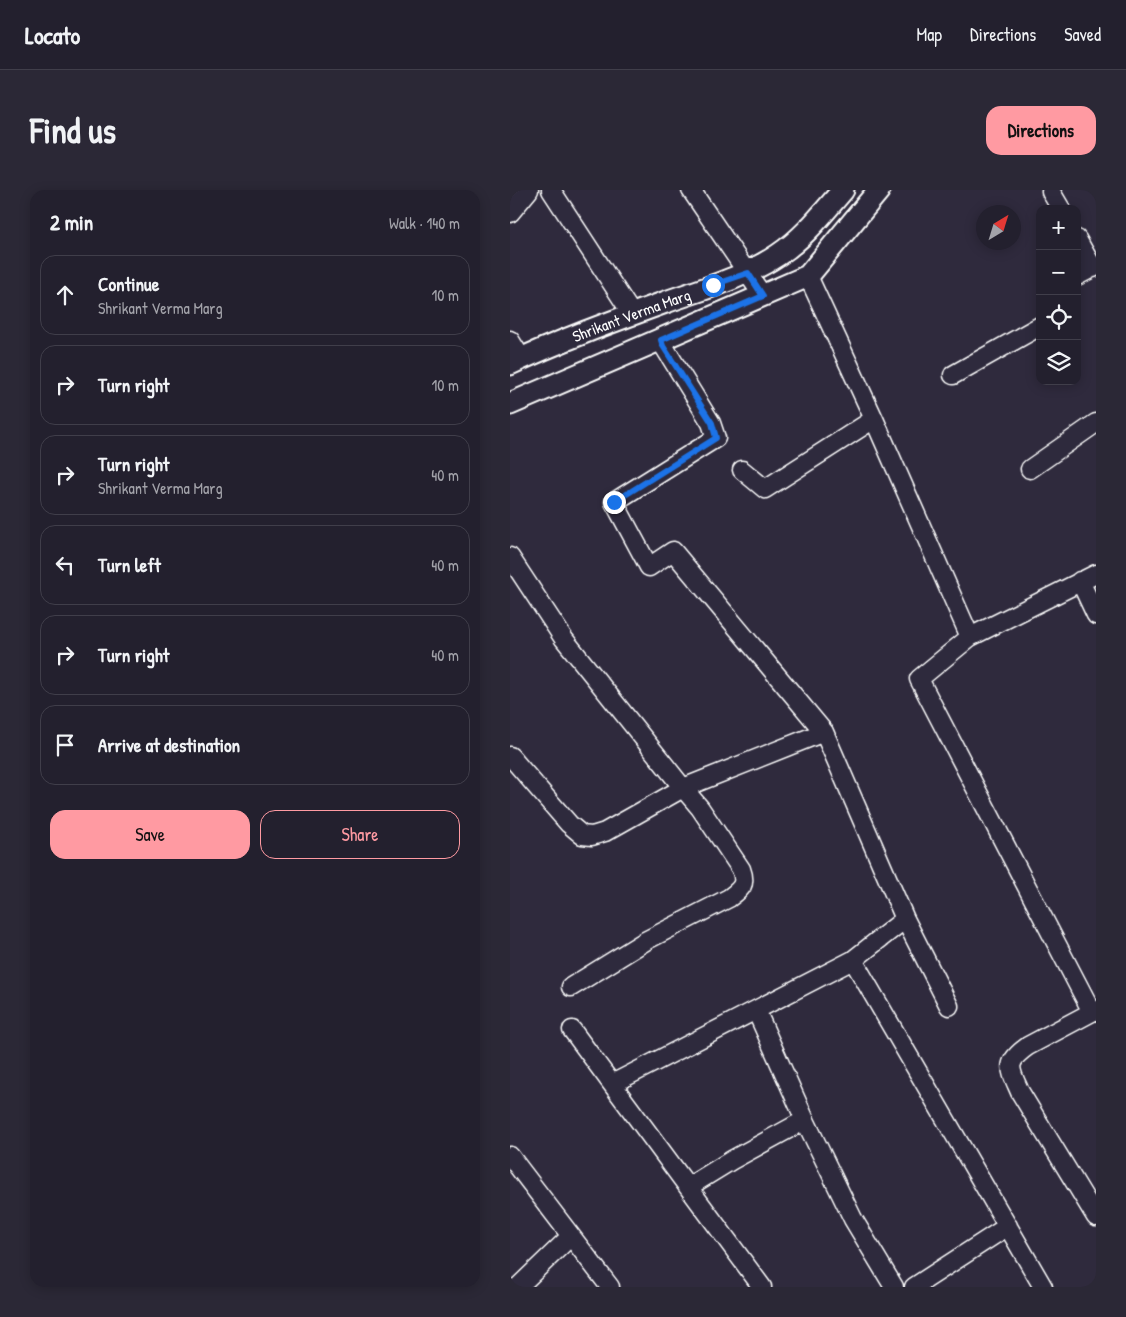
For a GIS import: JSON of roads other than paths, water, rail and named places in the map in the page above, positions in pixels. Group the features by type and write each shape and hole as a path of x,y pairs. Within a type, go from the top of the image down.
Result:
{"street":[{"path":"510,213 529,190"},
{"path":"551,190 632,314"},
{"path":"691,190 763,296"},
{"name":"Shrikant Verma Marg","path":"516,362 632,314 748,273 778,255 798,240 842,190"},
{"name":"Shrikant Verma Marg","path":"510,404 808,276 879,190"},
{"path":"1051,192 1059,205"},
{"path":"1081,246 1094,267 1081,274"},
{"path":"808,276 874,419 970,637"},
{"path":"953,375 1036,328"},
{"path":"510,340 516,362"},
{"path":"661,340 712,423 716,438 614,502 649,568 673,550 824,732 905,919 949,1006"},
{"path":"742,470 765,489 874,419"},
{"path":"1030,469 1096,423"},
{"path":"510,557 564,639 700,808 744,877 743,885 729,898 647,940 571,987"},
{"path":"1096,615 1088,578 970,637 918,679 1094,1011 1019,1052 1011,1062 1011,1071 1020,1092 1096,1218"},
{"path":"510,756 569,824 582,835 592,836 605,832 683,788 824,732"},
{"path":"612,1084 853,960 905,919"},
{"path":"853,960 1043,1287"},
{"path":"756,1010 805,1120 853,1219 894,1287"},
{"path":"572,1030 762,1287"},
{"path":"688,1187 732,1160 805,1120"},
{"path":"510,1156 610,1287"},
{"path":"914,1287 1008,1226"},
{"path":"518,1287 571,1236"}]}
